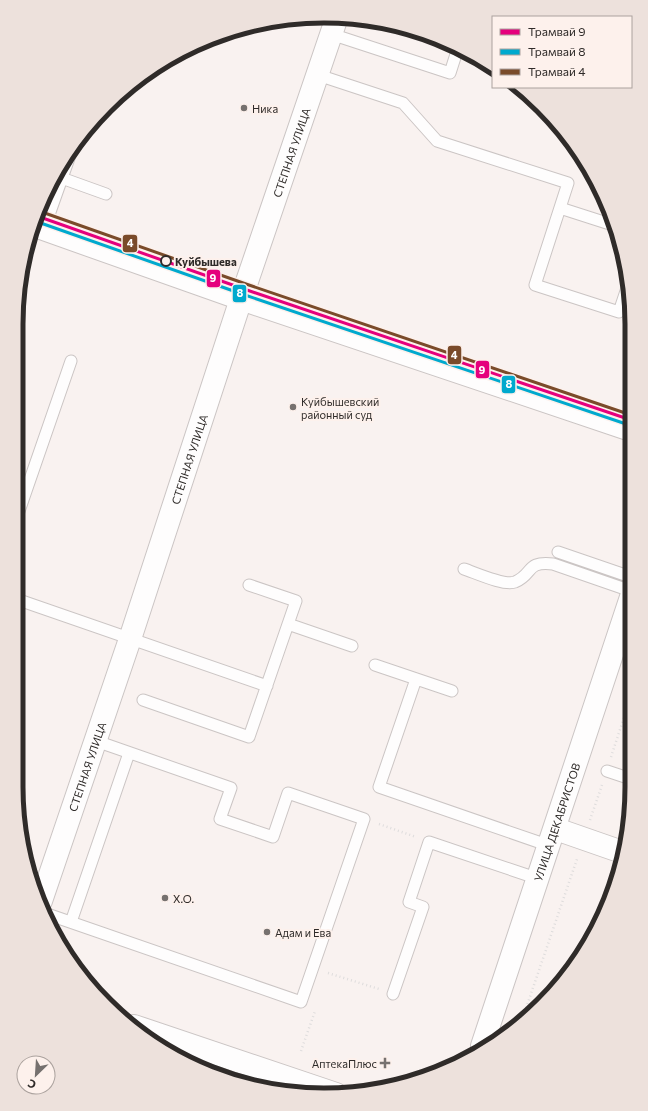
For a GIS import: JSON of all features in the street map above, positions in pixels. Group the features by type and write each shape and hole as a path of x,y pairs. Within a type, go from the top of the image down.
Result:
{"street":[{"name":"СТЕПНАЯ УЛИЦА","path":"43,895 130,639 241,299 334,26"},
{"path":"39,227 241,299 625,428"},
{"name":"УЛИЦА ДЕКАБРИСТОВ","path":"483,1042 553,838 625,616"},
{"path":"553,838 618,851"},
{"path":"148,1031 317,1088"}],"lane":[{"path":"334,26 450,73 456,54"},
{"path":"318,75 403,103 437,141 568,183 535,285 619,312 623,299"},
{"path":"61,178 106,194"},
{"path":"560,208 608,223"},
{"path":"23,500 71,361"},
{"path":"558,552 625,575"},
{"path":"464,569 506,583 516,582 531,568 541,563 553,564 625,589"},
{"path":"143,700 249,737 296,601 249,585"},
{"path":"23,601 267,686"},
{"path":"288,624 352,646"},
{"path":"375,665 452,691"},
{"path":"416,679 379,787 553,838"},
{"path":"52,916 301,1002 364,819 288,793 273,837 220,819 231,788 96,741"},
{"path":"71,922 129,753"},
{"path":"607,771 625,777"},
{"path":"393,994 423,907 409,902 429,842 539,879"}],"path":[{"path":"364,819 429,842"},
{"path":"326,979 329,971 393,994"},
{"path":"301,1051 316,1008"}],"shaded area":[{"path":"36,875 44,878 40,886"}],"tram line":[{"name":"4","path":"44,213 246,284 625,413"},
{"name":"9","path":"43,218 244,289 625,418"},
{"name":"8","path":"41,223 242,294 625,424"}],"place":[{"name":"Ника","path":"244,108"},
{"name":"Куйбышева","path":"166,261"},
{"name":"Куйбышевский районный суд","path":"293,407"},
{"name":"X.O.","path":"165,898"},
{"name":"Адам и Ева","path":"267,932"},
{"name":"АптекаПлюс","path":"385,1063"}]}
